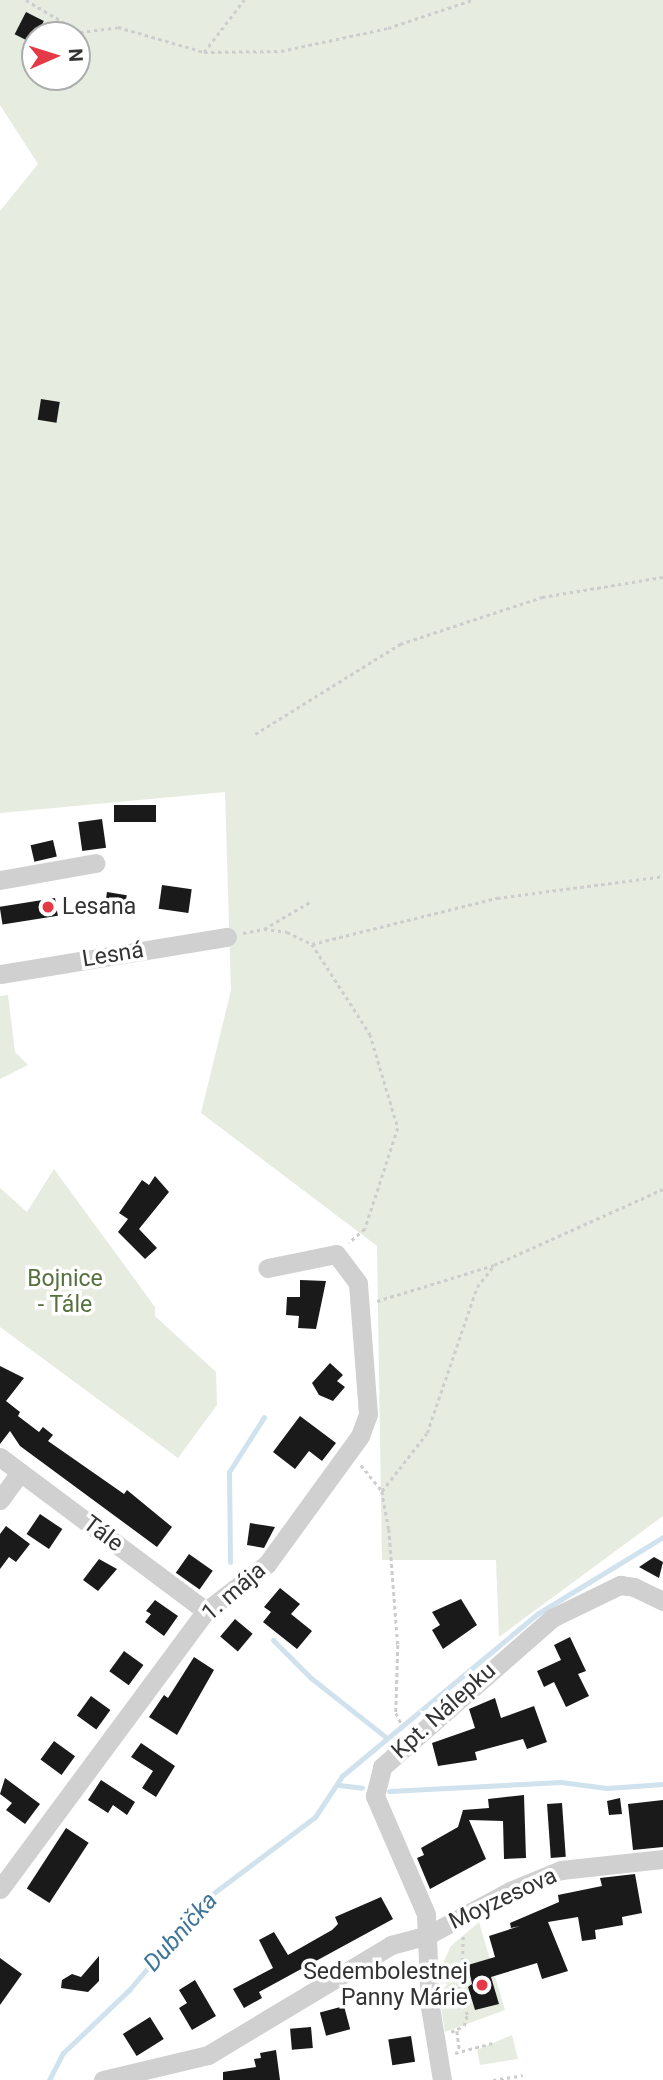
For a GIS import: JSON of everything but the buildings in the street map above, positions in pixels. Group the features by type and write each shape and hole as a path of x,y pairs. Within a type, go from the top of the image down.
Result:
{"street":[{"path":"0,880 95,863"},
{"name":"Lesná","path":"0,974 227,937"},
{"path":"267,1268 336,1254"},
{"name":"1. mája","path":"0,1889 206,1611 267,1564 346,1456 368,1414 358,1283 336,1254"},
{"name":"Tále","path":"0,1457 206,1611"},
{"path":"0,1500 20,1472"},
{"name":"Kpt. Nálepku","path":"428,1935 426,1914 375,1796 382,1767 552,1618 620,1586 634,1587 663,1601"},
{"name":"Moyzesova","path":"103,2080 208,2055 391,1945 428,1935 510,1891 561,1870 663,1859"},
{"name":"Moyzesova","path":"428,1935 429,1987 442,2080"}],"path":[{"path":"26,0 80,32 118,27 204,52 281,51 388,28 472,0"},
{"path":"204,52 244,0"},
{"path":"255,734 400,644 542,597 663,577"},
{"path":"312,944 497,898 663,876"},
{"path":"310,902 264,929 287,932 312,944 370,1034 398,1128 365,1229 336,1254"},
{"path":"361,1325 377,1300 494,1265 663,1189"},
{"path":"382,1491 427,1433 477,1287 494,1265"},
{"path":"346,1456 365,1467 382,1491 390,1542 399,1721"},
{"path":"462,1975 463,1918"},
{"path":"429,1987 468,1972 469,1981 459,1985 467,2015 465,2022"},
{"path":"457,2031 460,2052"},
{"path":"438,2058 493,2043"},
{"path":"493,2080 523,2075"}],"green space":[{"path":"0,0 663,0 663,1516 499,1637 496,1560 382,1560 377,1246 201,1113 231,990 225,792 0,813 0,211 38,164 0,105"},
{"path":"8,995 15,1052 28,1065 0,1079 0,996"},
{"name":"Bojnice - Tále","path":"54,1169 155,1307 155,1316 216,1372 217,1405 178,1458 0,1327 0,1188 27,1212"},
{"path":"479,1922 505,2010 445,2032 439,1994 443,1963 451,1946"},
{"path":"512,2035 518,2059 480,2065 477,2050"}],"waterway":[{"path":"230,1562 229,1472 264,1417"},
{"name":"Dubnička","path":"49,2080 63,2053 129,1990 207,1898 315,1817 342,1776 537,1614 663,1537"},
{"path":"273,1640 311,1678 387,1738"},
{"name":"Dubnička","path":"389,1791 561,1782 607,1788 663,1784"},
{"name":"Dubnička","path":"339,1785 362,1788"}],"place":[{"name":"Lesana","path":"48,907"},
{"name":"Sedembolestnej Panny Márie","path":"482,1985"}]}
